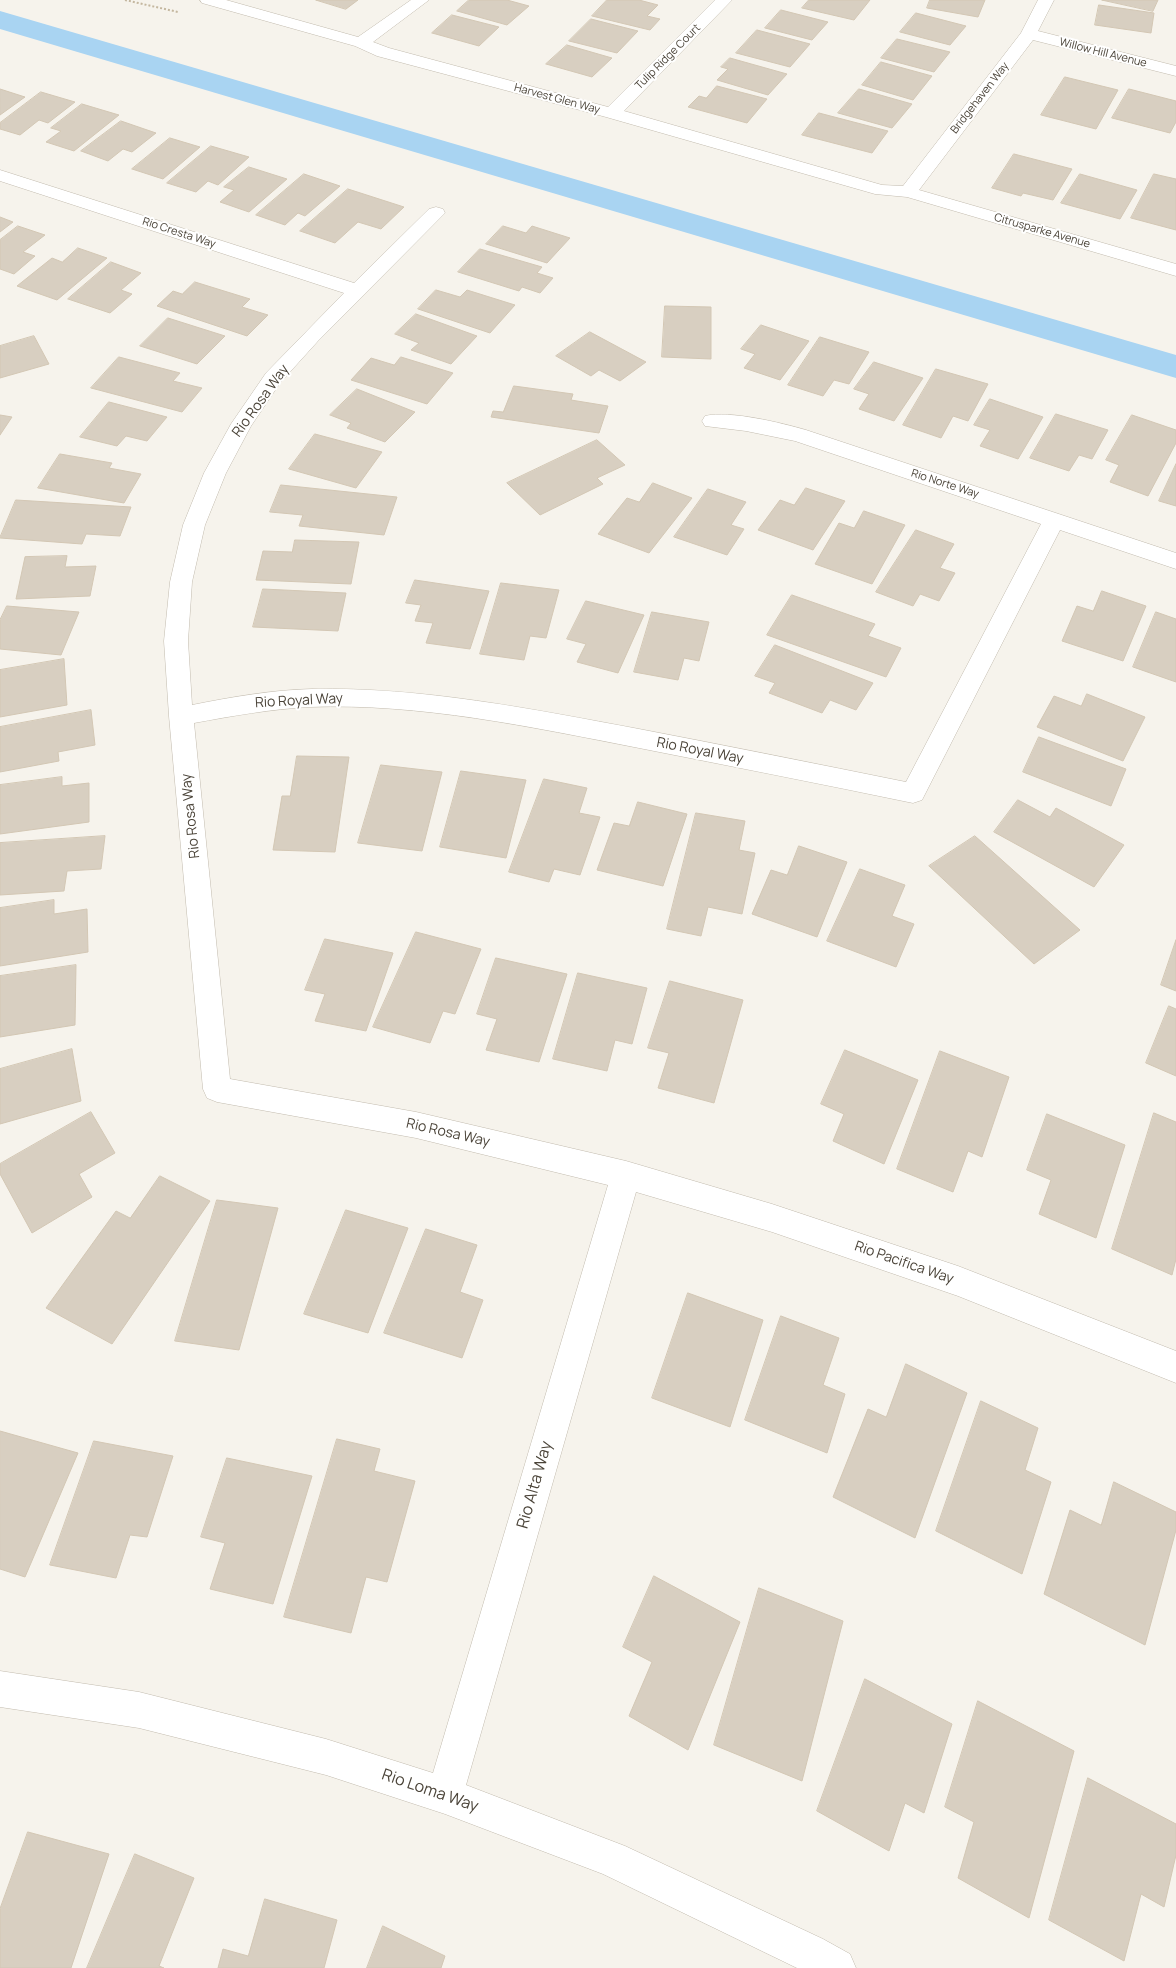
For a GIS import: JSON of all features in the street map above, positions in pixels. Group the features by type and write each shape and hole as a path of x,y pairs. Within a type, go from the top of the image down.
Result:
{"street":[{"name":"Harvest Glen Way","path":"208,0 361,43 383,52 612,113 881,190 908,192"},
{"path":"361,43 421,0"},
{"name":"Tulip Ridge Court","path":"612,113 724,0"},
{"name":"Bridgehaven Way","path":"908,192 1029,34 1046,0"},
{"name":"Willow Hill Avenue","path":"1029,34 1176,71"},
{"name":"Rio Cresta Way","path":"0,175 358,291"},
{"name":"Citrusparke Avenue","path":"908,192 1176,270"},
{"name":"Rio Rosa Way","path":"436,213 274,378 241,424 215,473 194,525 182,582 176,641 181,716 217,1089 416,1125 626,1175"},
{"name":"Rio Norte Way","path":"712,421 746,424 798,435 1176,561"},
{"name":"Rio Royal Way","path":"181,716 250,704 311,698 372,699 558,723 913,793 1054,520"},
{"name":"Rio Pacifica Way","path":"626,1175 772,1218 958,1281 1176,1367"},
{"name":"Rio Alta Way","path":"444,1795 626,1175"},
{"name":"Rio Loma Way","path":"0,1689 140,1710 326,1757 444,1795 612,1859 809,1953 836,1968"}],"building":[{"path":"316,0 358,0 346,9"},
{"path":"469,0 507,0 529,6 507,25 457,11"},
{"path":"607,0 639,0 658,5 647,16 660,19 650,30 592,16"},
{"path":"809,0 870,0 854,20 802,8"},
{"path":"930,0 985,0 978,17 927,8"},
{"path":"1102,0 1158,0 1153,11"},
{"path":"1099,5 1154,13 1151,33 1095,25"},
{"path":"781,10 828,22 812,40 765,28"},
{"path":"916,13 966,26 950,45 900,32"},
{"path":"452,15 499,27 479,46 432,33"},
{"path":"591,19 638,31 617,53 569,41"},
{"path":"757,30 810,44 790,67 736,53"},
{"path":"897,39 950,52 934,72 881,58"},
{"path":"567,45 612,58 592,77 546,64"},
{"path":"730,58 787,74 768,95 717,80 728,69 721,67"},
{"path":"881,62 932,76 913,100 862,85"},
{"path":"1065,77 1118,90 1096,129 1041,115"},
{"path":"717,86 767,99 747,123 688,107 699,96 706,98"},
{"path":"0,89 25,97 0,115"},
{"path":"859,89 912,104 892,128 838,113"},
{"path":"1129,89 1176,101 1176,122 1170,133 1112,118"},
{"path":"41,92 75,102 48,123 39,120 20,135 0,129 0,123"},
{"path":"82,104 119,115 74,151 46,142 61,131 51,128"},
{"path":"819,113 888,131 872,153 802,135"},
{"path":"121,121 156,133 132,152 123,149 108,161 81,151"},
{"path":"170,138 200,147 163,179 132,169"},
{"path":"211,146 249,157 218,185 208,181 196,192 167,183"},
{"path":"1014,154 1072,169 1053,200 1023,193 1021,196 992,188"},
{"path":"249,167 287,179 249,212 220,202 234,190 224,187"},
{"path":"304,174 340,186 305,216 298,213 285,225 256,215"},
{"path":"1080,174 1137,190 1120,219 1061,203"},
{"path":"1154,174 1176,179 1176,230 1131,218"},
{"path":"348,189 404,207 381,229 358,222 335,243 300,231"},
{"path":"0,217 13,222 0,232"},
{"path":"18,226 45,235 23,252 35,256 14,274 0,269 0,240"},
{"path":"503,226 526,233 532,226 570,238 547,263 486,244"},
{"path":"78,248 107,258 57,300 17,286 52,258 62,262"},
{"path":"480,249 542,267 537,273 553,278 540,293 522,287 519,291 458,272"},
{"path":"111,262 141,273 121,290 132,294 110,313 68,299"},
{"path":"195,282 250,299 242,307 268,315 247,336 157,306 173,291 182,294"},
{"path":"436,290 460,297 467,290 515,305 490,333 418,309"},
{"path":"665,306 711,307 711,359 662,357"},
{"path":"416,314 477,336 451,364 411,350 419,343 395,334"},
{"path":"168,318 225,336 197,364 140,346"},
{"path":"761,325 809,341 780,380 744,368 755,354 741,349"},
{"path":"590,332 646,362 620,381 599,370 591,376 556,356"},
{"path":"34,336 49,364 0,378 0,346"},
{"path":"820,337 869,352 849,384 834,380 823,396 788,385"},
{"path":"119,357 180,373 173,381 202,388 182,412 91,388"},
{"path":"401,357 453,373 427,404 351,380 371,358 394,365"},
{"path":"874,362 923,378 894,421 859,409 869,394 854,389"},
{"path":"936,369 988,384 968,421 953,416 941,438 903,425"},
{"path":"514,386 573,394 571,400 608,406 599,433 491,417 493,411 503,412"},
{"path":"357,389 415,412 385,442 347,428 351,423 330,415"},
{"path":"990,399 1043,417 1018,459 980,446 990,430 974,425"},
{"path":"109,402 167,417 147,441 126,436 117,446 80,437"},
{"path":"1056,414 1108,430 1092,459 1079,455 1069,471 1030,458"},
{"path":"0,415 12,417 0,435"},
{"path":"1132,415 1176,430 1176,443 1148,496 1110,482 1119,465 1106,460"},
{"path":"315,434 382,452 356,488 289,469"},
{"path":"597,440 625,465 597,478 603,484 540,515 507,483"},
{"path":"60,454 112,463 109,468 141,474 124,503 38,488"},
{"path":"1176,464 1176,506 1159,501"},
{"path":"653,483 692,498 649,553 598,534 627,498 639,502"},
{"path":"281,485 397,497 384,535 299,526 303,515 270,512"},
{"path":"806,488 845,501 813,550 758,530 780,500 794,505"},
{"path":"708,489 746,502 731,525 744,529 727,555 674,537"},
{"path":"16,500 131,507 120,536 86,534 82,544 0,538"},
{"path":"864,511 905,525 872,584 815,564 839,523 854,528"},
{"path":"916,530 954,544 940,568 955,573 939,601 920,594 913,606 876,592"},
{"path":"295,540 359,542 351,584 256,580 263,551 292,552"},
{"path":"67,556 65,567 96,566 90,596 16,599 25,557"},
{"path":"415,580 489,591 470,649 426,643 433,623 415,621 421,605 406,603"},
{"path":"501,583 559,590 546,638 530,636 524,660 480,654"},
{"path":"263,589 346,593 338,631 253,627"},
{"path":"1102,591 1146,606 1123,661 1062,641 1077,606 1093,611"},
{"path":"792,595 875,624 868,636 901,648 886,677 767,635"},
{"path":"586,601 644,615 618,673 577,662 586,644 567,639"},
{"path":"7,606 79,612 61,655 0,649 0,620"},
{"path":"652,612 709,622 699,661 684,658 678,680 634,672"},
{"path":"1156,612 1176,619 1176,682 1133,667"},
{"path":"775,645 873,683 856,710 830,700 822,713 769,693 775,683 755,676"},
{"path":"64,659 67,705 0,717 0,670"},
{"path":"1087,694 1145,717 1123,761 1037,727 1054,696 1081,706"},
{"path":"91,710 95,745 58,752 59,761 0,772 0,727"},
{"path":"1039,737 1126,769 1111,806 1023,772"},
{"path":"297,756 349,757 335,852 273,850 282,796 290,796"},
{"path":"381,765 442,772 422,851 358,843"},
{"path":"461,771 526,780 506,858 440,847"},
{"path":"62,777 62,786 89,783 89,822 0,834 0,785"},
{"path":"544,779 587,788 579,813 600,817 580,875 554,869 549,882 509,872"},
{"path":"1018,800 1050,817 1056,808 1124,845 1094,887 994,832"},
{"path":"638,802 687,814 663,886 597,870 614,823 629,826"},
{"path":"696,813 745,821 739,850 755,853 742,914 708,907 701,936 667,929"},
{"path":"105,836 101,869 67,871 64,891 0,895 0,843"},
{"path":"975,836 1080,930 1034,964 929,866"},
{"path":"799,846 847,862 817,937 752,914 771,870 787,875"},
{"path":"860,869 905,885 892,916 914,924 896,967 827,941"},
{"path":"54,900 54,914 87,909 88,952 0,966 0,908"},
{"path":"416,932 481,949 455,1014 443,1011 430,1043 373,1027"},
{"path":"325,939 393,953 366,1031 315,1021 325,994 305,990"},
{"path":"1176,940 1176,991 1161,985"},
{"path":"496,958 567,974 539,1062 486,1050 497,1019 477,1014"},
{"path":"76,965 75,1025 0,1037 0,976"},
{"path":"578,973 647,988 632,1044 615,1040 607,1071 553,1059"},
{"path":"670,981 743,1000 714,1103 658,1088 669,1053 648,1048"},
{"path":"1169,1006 1176,1009 1176,1076 1146,1063"},
{"path":"72,1049 81,1101 0,1124 0,1069"},
{"path":"845,1050 918,1080 884,1164 833,1141 844,1114 821,1104"},
{"path":"940,1051 1009,1077 982,1157 968,1151 953,1192 897,1169"},
{"path":"91,1112 115,1153 79,1174 92,1197 32,1233 0,1174 0,1164"},
{"path":"1154,1113 1176,1122 1176,1259 1172,1275 1112,1249"},
{"path":"1047,1114 1125,1145 1096,1238 1039,1214 1051,1180 1027,1170"},
{"path":"160,1176 210,1201 112,1344 46,1308 116,1211 130,1218"},
{"path":"217,1200 278,1208 239,1350 175,1341"},
{"path":"346,1210 408,1228 368,1333 304,1314"},
{"path":"426,1229 477,1245 460,1292 483,1300 462,1358 384,1333"},
{"path":"688,1293 763,1320 730,1427 652,1398"},
{"path":"781,1316 839,1338 823,1385 845,1394 827,1453 745,1420"},
{"path":"906,1364 967,1393 915,1538 833,1497 868,1409 886,1417"},
{"path":"981,1401 1038,1428 1025,1470 1051,1482 1022,1574 936,1531"},
{"path":"0,1431 78,1453 25,1577 0,1569"},
{"path":"337,1439 380,1449 374,1471 415,1481 387,1582 366,1577 351,1633 284,1617"},
{"path":"94,1441 173,1456 147,1537 130,1535 116,1578 50,1565"},
{"path":"227,1458 312,1476 273,1604 210,1589 225,1543 201,1537"},
{"path":"1114,1482 1176,1512 1176,1530 1145,1645 1044,1594 1070,1510 1101,1525"},
{"path":"654,1576 740,1622 688,1750 629,1716 652,1662 623,1647"},
{"path":"759,1588 843,1621 802,1781 714,1745"},
{"path":"865,1679 952,1724 924,1813 905,1803 889,1851 817,1811"},
{"path":"978,1701 1074,1751 1029,1918 958,1878 974,1822 945,1807"},
{"path":"1088,1778 1176,1824 1176,1855 1164,1907 1141,1894 1124,1961 1049,1920"},
{"path":"28,1832 109,1854 71,1968 0,1968 0,1909"},
{"path":"135,1854 194,1878 159,1966 164,1968 87,1968"},
{"path":"265,1899 337,1920 324,1968 218,1968 223,1949 248,1956"},
{"path":"383,1926 445,1956 441,1968 367,1968"}],"waterway":[{"path":"0,20 1176,367"}]}
